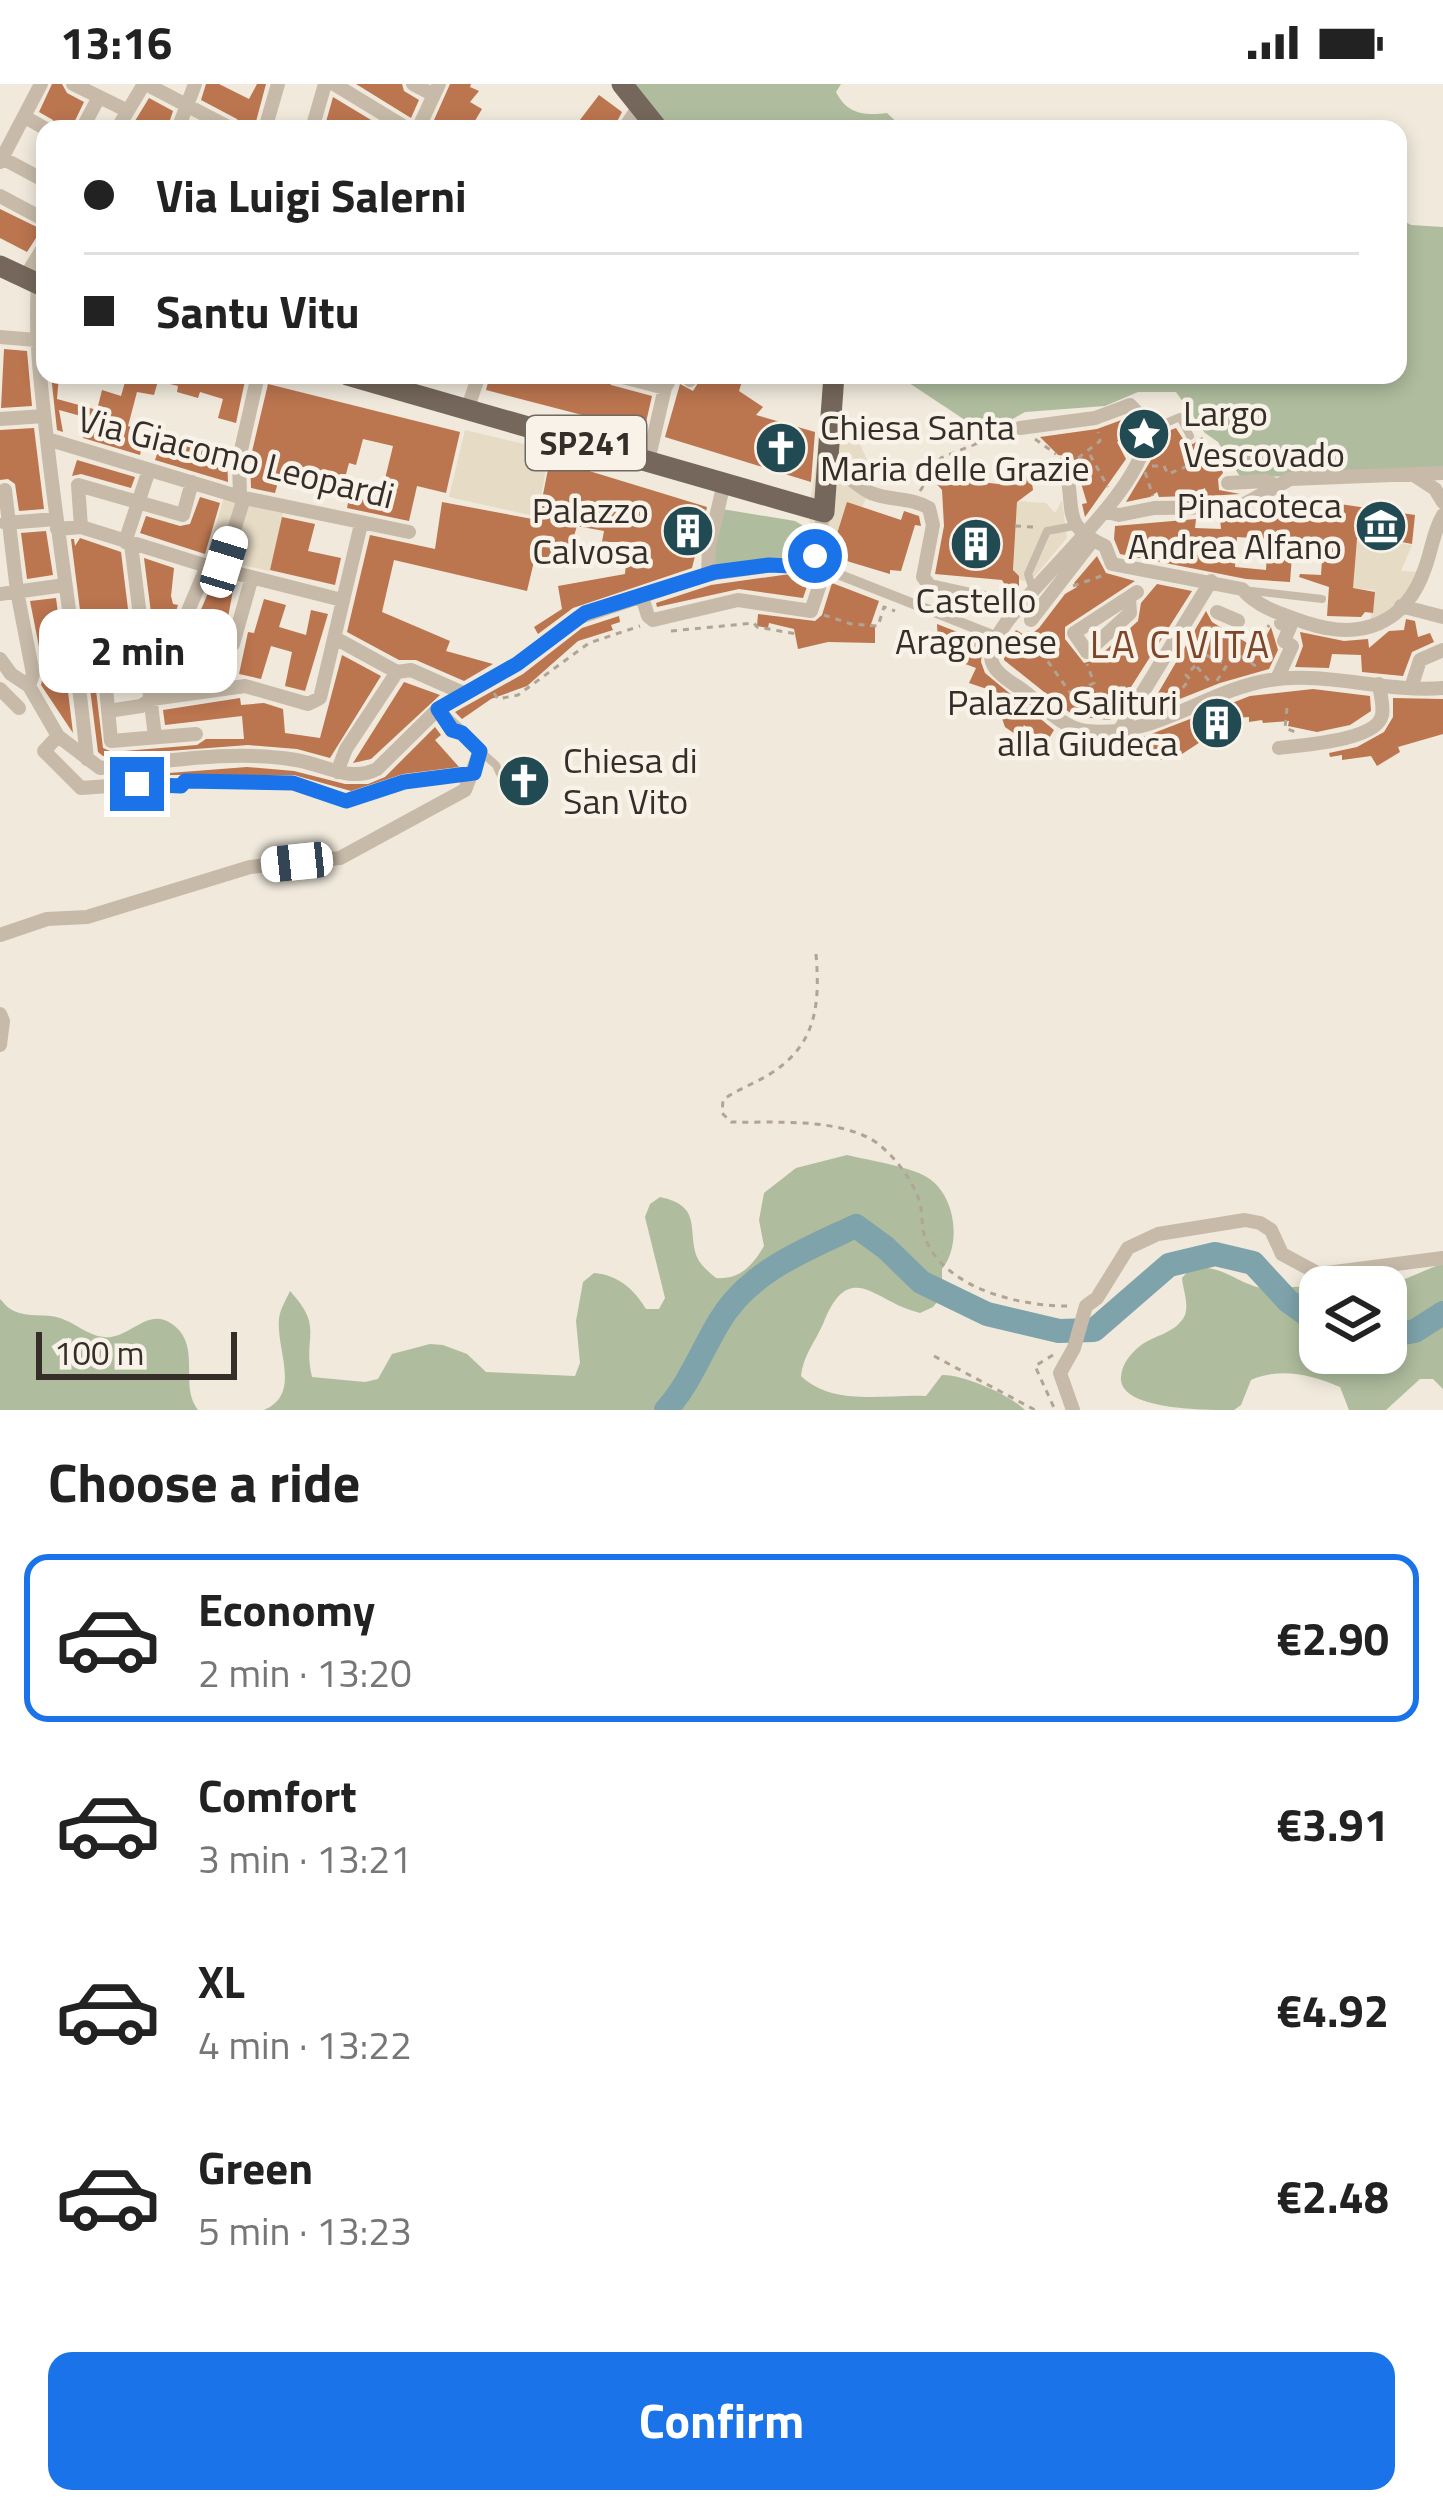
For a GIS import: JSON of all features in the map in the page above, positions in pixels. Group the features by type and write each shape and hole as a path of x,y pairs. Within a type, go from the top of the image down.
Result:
{"main road":[{"path":"622,84 651,120"},
{"path":"0,266 36,283"},
{"name":"SP241","path":"378,384 824,512"},
{"path":"824,512 833,384"}],"street":[{"path":"36,177 1,160 41,84"},
{"path":"73,84 128,111"},
{"path":"122,120 145,84 214,120"},
{"path":"181,120 194,84"},
{"path":"268,120 278,84"},
{"path":"315,120 325,84"},
{"path":"334,84 393,120"},
{"path":"413,84 436,90 422,120"},
{"path":"87,120 99,97"},
{"path":"630,120 640,105"},
{"path":"25,117 36,123"},
{"path":"0,196 36,215"},
{"path":"0,357 1,337 36,340 36,283"},
{"path":"41,384 77,651 86,759"},
{"path":"179,658 184,623 215,567 242,497 239,459 256,384"},
{"path":"467,410 476,384"},
{"path":"648,461 667,384"},
{"path":"1020,428 1095,418 1135,406 1149,430 1140,466 995,637 990,654 996,670 1069,726 1104,730 1151,724 1250,684 1277,679 1443,688"},
{"path":"0,419 44,416"},
{"name":"Via Giacomo Leopardi","path":"47,439 242,497 410,532"},
{"path":"1031,620 1062,581 1083,534 1064,464"},
{"path":"149,470 128,543 154,736"},
{"path":"829,470 847,473 868,492 928,508 933,519 923,577 926,584 1022,606"},
{"path":"1106,511 1119,515 1154,508 1239,507 1289,479 1443,473"},
{"path":"1411,474 1435,489 1443,502"},
{"path":"80,527 78,485 183,515 192,482"},
{"path":"708,574 709,547 724,483"},
{"path":"1228,483 1275,484"},
{"path":"5,490 4,523 33,674 29,686 58,736 100,768 178,760 290,759 364,776 377,770 438,709 553,639 585,613 708,574 769,565 818,564 995,637"},
{"path":"645,596 646,618 661,620 738,600 811,611 824,512"},
{"path":"1083,534 1105,546 1112,564 1155,575 1211,580 1242,590 1255,604 1279,614 1340,630 1380,626 1401,606 1422,575 1443,515"},
{"path":"4,523 80,527 342,600"},
{"path":"108,711 141,706 152,699 244,686 308,704 320,698 361,524"},
{"path":"1422,575 1443,574"},
{"path":"1135,593 1132,610 1088,652 1074,634 1155,575"},
{"path":"210,690 218,647 233,644 252,577"},
{"path":"1121,728 1211,580"},
{"path":"0,594 65,585"},
{"path":"1401,606 1443,617"},
{"path":"1217,613 1237,628"},
{"path":"1277,679 1292,646 1283,640 1290,627 1281,622 1279,614"},
{"path":"334,638 397,672 411,670 464,693"},
{"path":"1411,688 1420,660 1443,650"},
{"path":"196,734 111,741 105,677 179,658 203,659 214,666"},
{"path":"0,659 4,683 19,708"},
{"path":"337,772 346,749 397,672"},
{"path":"4,683 29,686"},
{"path":"1279,748 1333,742 1376,725 1382,715 1379,684"},
{"path":"0,935 47,919 86,917 250,867 340,858 447,803 465,790 480,751 462,733 452,730 438,709"},
{"path":"58,736 44,751 81,788 137,784"},
{"path":"0,1015 0,1045"},
{"path":"1073,1410 1060,1373 1086,1306 1097,1298 1128,1248 1158,1234 1245,1220 1271,1230 1282,1254 1319,1274 1443,1258"}],"lane":[{"path":"1149,430 1180,417 1190,436"},
{"path":"1033,592 1028,574 1047,531 1083,534"},
{"path":"1242,590 1322,599"},
{"path":"480,751 496,765 504,783"},
{"path":"137,784 293,783 346,801 404,782 474,773"}],"path":[{"path":"915,501 941,458 970,443 1020,428 1020,433 1053,450 1064,464 1089,453 1100,441 1095,418"},
{"path":"1089,453 1103,483 1106,511"},
{"path":"1140,466 1164,466 1168,474 1218,454 1228,483"},
{"path":"1140,466 1154,489 1154,508"},
{"path":"1016,526 1047,531"},
{"path":"1062,581 1069,587 1124,565"},
{"path":"811,611 851,624 878,626 884,607 898,612"},
{"path":"1196,666 1215,684 1227,665 1206,655 1201,647 1217,613"},
{"path":"1250,661 1279,614"},
{"path":"488,680 498,699 518,694 580,649 636,628 646,618 650,625 674,632 754,623 797,634"},
{"path":"1031,620 1025,629 1028,634 1104,730"},
{"path":"1106,637 1133,661"},
{"path":"576,643 580,649"},
{"path":"1233,650 1258,668 1250,684"},
{"path":"1075,693 1094,683 1085,659 1088,652"},
{"path":"1174,696 1206,655"},
{"path":"1287,708 1285,728 1300,734 1300,745"},
{"path":"816,954 820,996 814,1025 795,1055 770,1075 723,1100 722,1113 731,1122 807,1124 874,1140 911,1182 926,1239 940,1261 958,1276 985,1291 1020,1300 1086,1306"},
{"path":"934,1356 1035,1410"}],"green space":[{"path":"633,84 841,84 836,92 851,109 887,113 894,120 661,120"},
{"path":"1407,223 1443,227 1443,469 1241,478 1176,392 1138,392 1105,406 1025,412 1009,421 965,420 911,384 1407,384"},
{"path":"722,509 795,521 809,529 809,550 786,560 716,567 712,551"},
{"path":"847,1155 923,1175 942,1192 954,1232 942,1269 942,1296 920,1313 865,1289 843,1292 810,1349 801,1376 829,1392 877,1397 926,1396 942,1375 951,1376 986,1386 1025,1410 264,1410 275,1403 285,1382 279,1319 290,1291 310,1324 312,1377 378,1379 392,1354 430,1344 467,1354 486,1372 575,1376 580,1363 576,1321 583,1282 594,1273 618,1280 646,1309 659,1309 665,1298 645,1217 650,1204 660,1197 683,1206 691,1220 700,1263 716,1278 732,1277 750,1265 764,1246 759,1220 764,1193 796,1168"},
{"path":"1443,1263 1443,1389 1433,1379 1420,1379 1386,1410 1349,1410 1340,1387 1307,1376 1273,1374 1251,1380 1241,1405 1234,1410 1166,1406 1133,1396 1124,1388 1121,1377 1130,1356 1177,1326 1185,1315 1182,1278 1191,1268 1213,1269 1267,1289 1299,1287 1299,1374 1407,1374 1407,1278"},
{"path":"0,1299 19,1313 60,1318 104,1337 156,1319 172,1324 186,1343 190,1389 198,1410 0,1410"}],"shaded area":[{"path":"465,430 549,450 538,517 449,497"},
{"path":"820,440 845,444 858,440 875,477 862,507 847,503 830,556 804,555 811,540 809,509"},
{"path":"224,497 283,513 270,571 207,557"},
{"path":"1062,500 1067,538 1030,582 1020,580 1013,573 1017,501 1046,503 1055,513"},
{"path":"1357,539 1412,545 1401,571 1420,572 1392,613 1370,624 1375,590 1352,588"}],"building":[{"path":"52,84 62,84 67,93 84,102 75,120 53,120 39,112"},
{"path":"206,84 219,84 249,99 257,84 266,84 256,120 238,120 201,100"},
{"path":"356,84 402,84 404,91 419,100 411,118"},
{"path":"450,84 471,84 479,91 470,102 482,109 475,120 434,120"},
{"path":"599,95 622,112 618,120 580,120"},
{"path":"333,97 371,120 327,120"},
{"path":"149,98 173,111 170,120 136,120"},
{"path":"0,209 36,227 36,238 27,252 0,238"},
{"path":"4,349 27,351 32,406 1,408"},
{"path":"52,384 58,384 57,399 97,410 102,390 121,396 124,384 157,384 154,395 137,392 128,426 146,432 140,455 83,438 88,418 59,410 63,432 57,430"},
{"path":"170,384 244,384 236,423 218,418 223,399 177,392 178,386"},
{"path":"268,384 460,432 446,493 417,486 409,521 347,508 351,488 378,494 393,446 363,439 356,465 349,463 341,493 313,482 314,478 281,472 275,493 251,488 250,460"},
{"path":"488,384 610,384 652,396 644,431 486,390"},
{"path":"680,384 693,391 697,384 741,384 739,391 763,407 756,415 815,432 811,482 665,437"},
{"path":"1127,418 1135,430 1117,442 1126,459 1085,517 1082,504 1087,503 1073,457 1058,455 1040,437 1097,429"},
{"path":"34,428 44,509 19,511 15,484 0,480 0,430"},
{"path":"1176,428 1185,442 1193,444 1202,437 1223,473 1219,490 1240,494 1207,496 1205,488 1188,496 1159,497 1157,492 1126,502 1155,444"},
{"path":"162,440 227,456 228,482 155,460"},
{"path":"550,459 707,507 692,568 573,608 538,634 534,627 562,609 558,586 625,574 628,542 602,542 604,531 577,526 564,568 535,557 527,591 394,560 382,612 450,641 446,651 493,664 464,681 416,660 399,660 347,632 370,535 435,549 442,502 538,520"},
{"path":"77,460 135,477 131,488 81,474 72,476"},
{"name":"Castello Aragonese","path":"1015,470 1031,477 1033,490 1017,502 1013,570 1019,586 1008,590 1002,580 935,574 944,526 937,472 998,484"},
{"path":"200,497 220,503 205,554 140,533 146,516 180,526 190,524"},
{"path":"847,502 901,520 904,511 919,516 921,526 915,525 901,571 890,570 890,574 830,556"},
{"path":"1333,503 1415,515 1412,544 1357,539 1353,588 1375,592 1373,613 1327,616 1329,587 1299,577 1321,575 1323,544 1293,542 1290,582 1246,579 1120,554 1114,539 1115,526 1196,519 1195,528 1221,529 1220,518 1269,514 1269,507 1287,506 1287,515 1332,515","holes":["1237,537 1268,539 1266,570 1235,567"]},
{"path":"282,517 315,524 308,551 341,558 335,585 270,570"},
{"path":"46,531 53,575 27,579 21,533"},
{"path":"80,538 121,552 134,658 101,666 94,674 103,748 112,752 197,745 206,739 244,739 242,716 165,725 163,710 240,698 241,705 264,703 283,709 285,733 320,738 342,655 381,676 330,758 297,749 248,745 103,756 98,752 71,539 75,546"},
{"path":"1097,556 1106,573 1135,581 1065,627 1065,639 1084,663 1095,660 1138,621 1141,603 1157,584 1192,591 1110,720 1074,716 1004,660 1005,646 1016,630 1028,637 1039,628 1065,594 1077,587 1074,583"},
{"path":"144,558 174,568 171,596 178,605 171,626 164,627 167,649 156,652"},
{"path":"790,574 810,578 803,598 739,589 657,607 656,603 711,585"},
{"path":"214,579 234,585 226,628 219,626 206,648 192,647 194,626"},
{"path":"832,583 879,601 870,627 875,627 875,643 828,642 798,649 794,629 769,623 768,628 757,626 758,614 815,621 822,615"},
{"path":"56,598 73,733 41,685 44,672 30,601"},
{"path":"264,599 286,605 279,627 306,635 311,610 328,614 305,691 285,686 292,652 271,646 261,679 239,674 248,632 254,633"},
{"path":"1206,611 1212,622 1259,650 1271,627 1278,650 1269,669 1147,712"},
{"path":"619,616 620,622 611,625 613,630 578,641 527,686 491,699 462,719 455,712 523,674 582,628"},
{"path":"1406,619 1415,621 1418,637 1430,633 1434,642 1412,652 1403,676 1362,672 1361,655 1332,654 1329,668 1295,667 1303,646 1300,632 1344,641 1368,639 1369,648 1389,631 1404,630"},
{"path":"937,624 983,642 985,673 1054,730 1046,743 1024,725 1018,736 1005,727 997,704 1002,694 969,683 976,668 944,656"},
{"path":"404,682 440,695 371,759 353,763"},
{"path":"1313,689 1370,696 1371,711 1350,725 1317,732 1288,726 1289,721 1237,718 1182,754 1160,760 1159,754 1142,757 1141,751 1099,749 1097,757 1073,747 1076,740 1138,739 1250,696"},
{"path":"1393,698 1443,699 1443,734 1398,747 1400,752 1377,766 1371,756 1330,757 1329,753 1357,747 1384,732 1393,717"},
{"path":"435,727 441,735 435,740 459,767 403,774 351,791 294,775 143,775 247,767 368,784 385,777"}],"waterway":[{"path":"666,1410 719,1322 746,1289 780,1264 856,1226 921,1282 987,1314 1059,1331 1094,1330 1169,1265 1215,1254 1253,1263 1299,1309"},
{"path":"1407,1332 1443,1313"}],"place":[{"name":"Largo Vescovado","path":"1144,434"},
{"name":"Chiesa Santa Maria delle Grazie","path":"781,448"},
{"name":"Pinacoteca Andrea Alfano","path":"1381,526"},
{"name":"Palazzo Calvosa","path":"688,531"},
{"name":"Castello Aragonese","path":"976,544"},
{"name":"Palazzo Salituri alla Giudeca","path":"1217,723"},
{"name":"Chiesa di San Vito","path":"524,781"}],"district":[{"name":"LA CIVITA","path":"1181,644"}],"route":[{"path":"137,784 293,783 346,801 404,782 474,773 480,751 462,733 452,730 438,709 517,664 577,618 715,572 790,563 813,567 815,556"}]}
